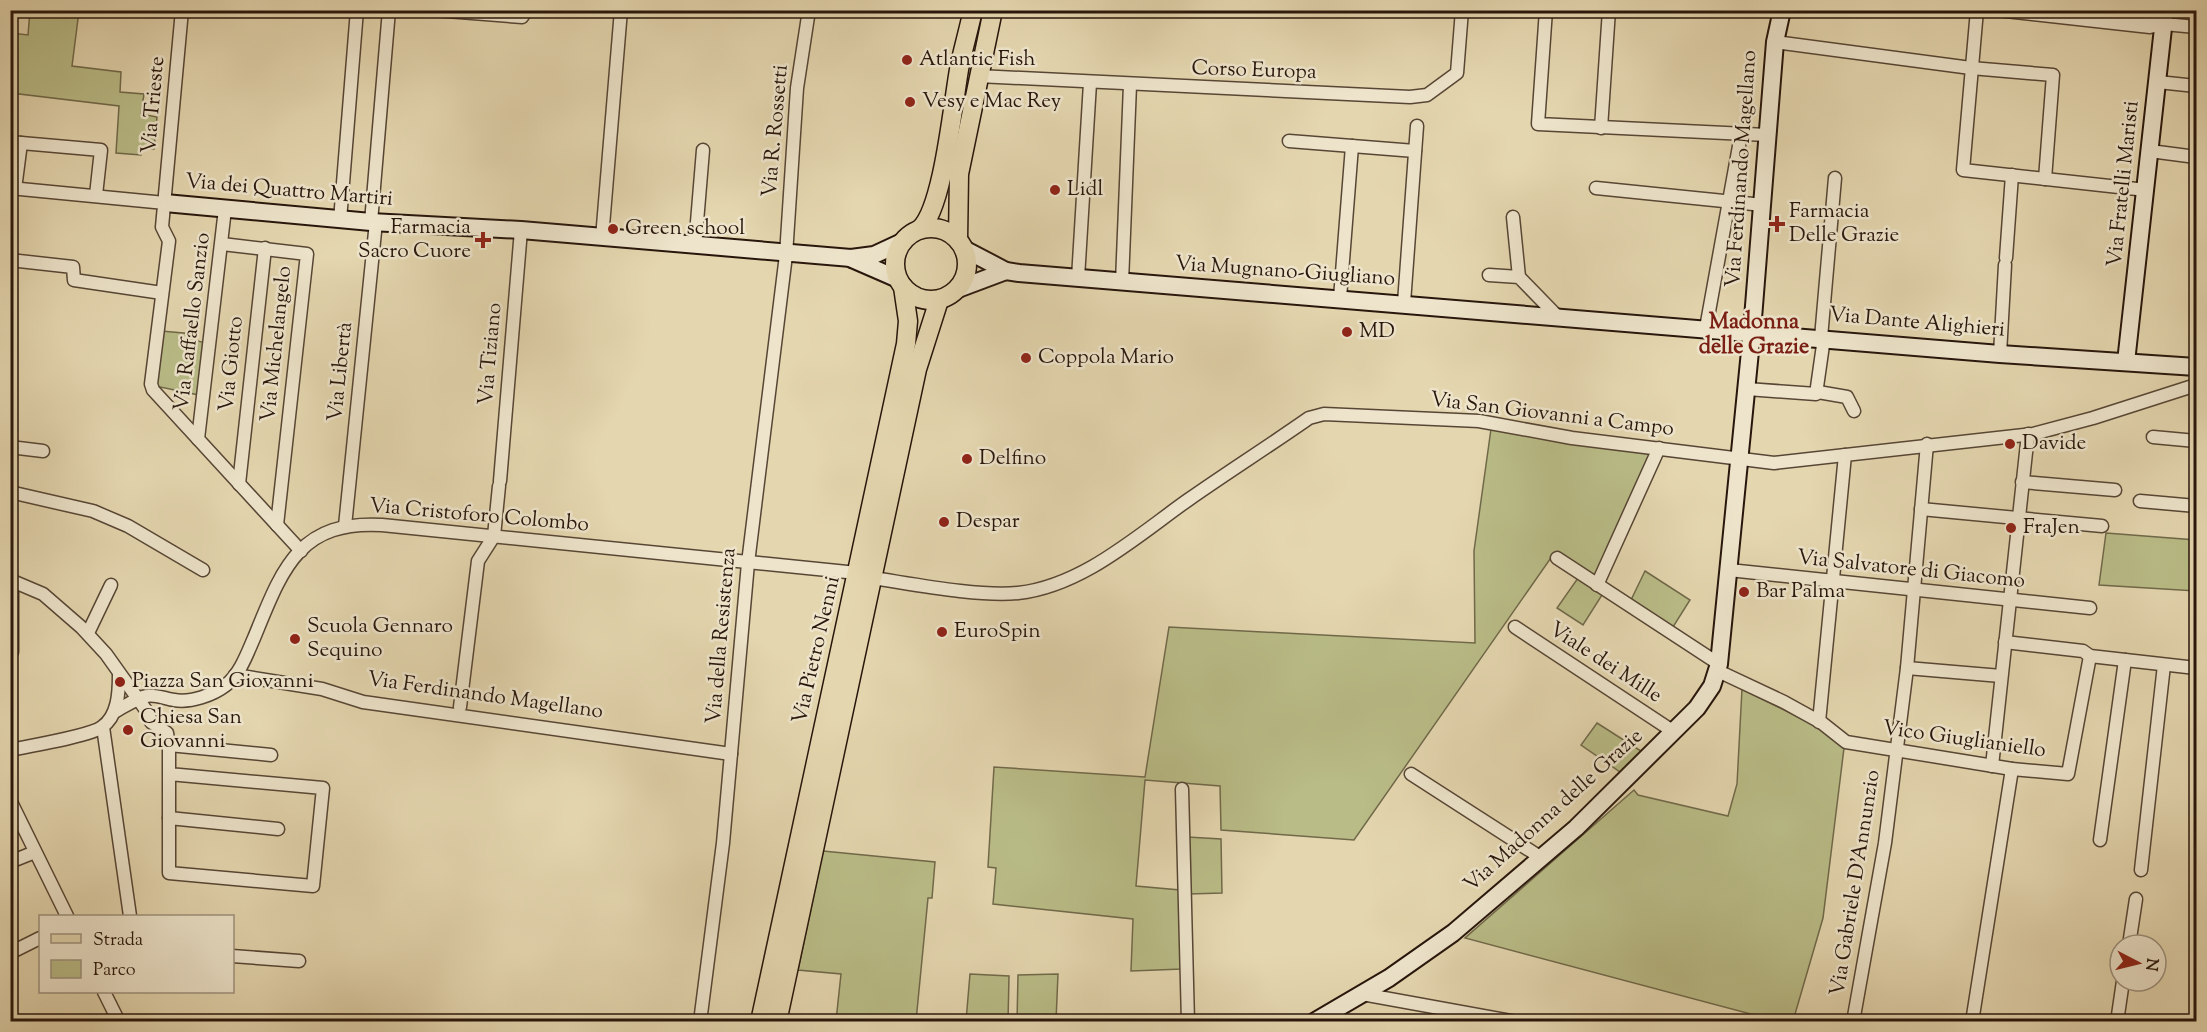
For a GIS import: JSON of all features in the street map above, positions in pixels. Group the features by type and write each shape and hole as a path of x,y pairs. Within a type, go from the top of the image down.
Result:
{"main road":[{"path":"973,10 960,64 941,176 933,203 925,225 902,242 895,260 900,283 920,299 939,300 958,289 967,270 961,244 959,174 993,10"},
{"path":"920,229 941,229 961,244"},
{"name":"Via Pietro Nenni","path":"777,1022 865,576 906,344 908,321 900,283"},
{"name":"Via Pietro Nenni","path":"760,1022 865,576 917,369 939,300"}],"street":[{"name":"Via Trieste","path":"182,10 162,227 169,241 152,388 301,551"},
{"path":"340,220 357,10"},
{"name":"Via Libertà","path":"345,526 374,222 389,10"},
{"path":"434,10 526,13"},
{"path":"602,238 621,10"},
{"name":"Via R. Rossetti","path":"786,255 797,88 809,10"},
{"name":"Corso Europa","path":"978,76 1407,97 1427,95 1457,73 1462,10"},
{"path":"1546,10 1538,124 1767,135"},
{"path":"1601,128 1609,10"},
{"name":"Via Ferdinando Magellano","path":"1752,331 1774,42 1782,10"},
{"path":"1977,10 1963,170 2146,190"},
{"path":"1998,10 2150,27 2165,17"},
{"path":"2091,10 2165,17 2196,27"},
{"name":"Via Fratelli Maristi","path":"2126,362 2165,17"},
{"path":"1774,42 1971,68 2053,75 2045,179"},
{"path":"2158,82 2196,86"},
{"path":"1078,278 1090,83"},
{"path":"1122,282 1130,85"},
{"path":"1404,303 1417,126"},
{"path":"1706,328 1741,135"},
{"path":"1289,141 1415,151"},
{"path":"13,189 16,142 101,150 96,195"},
{"path":"1340,298 1352,146"},
{"path":"695,246 703,150"},
{"path":"2150,151 2196,157"},
{"path":"2000,354 2012,175"},
{"path":"1818,392 1835,178"},
{"path":"1596,188 1763,205"},
{"name":"Via dei Quattro Martiri","path":"13,189 96,195 340,220 521,230 786,255 851,258 874,255 902,242"},
{"name":"Via Raffaello Sanzio","path":"198,439 225,209"},
{"path":"1513,217 1519,277 1559,316"},
{"name":"Via Tiziano","path":"494,536 521,230"},
{"name":"Via Michelangelo","path":"222,244 307,254 277,525"},
{"name":"Via Mugnano-Giugliano","path":"961,244 1006,271 1559,316"},
{"name":"Via Giotto","path":"239,483 265,248"},
{"name":"Via della Resistenza","path":"700,1022 723,843 748,563 786,255"},
{"name":"Via dei Quattro Martiri","path":"851,258 900,283"},
{"path":"10,261 73,267 74,280 162,293"},
{"name":"Via Mugnano-Giugliano","path":"958,289 1006,271"},
{"path":"1489,275 1519,277"},
{"name":"Via Dante Alighieri","path":"1559,316 2000,354 2196,367"},
{"name":"Via Madonna delle Grazie","path":"1314,1022 1362,994 1453,933 1609,797 1706,697 1719,667 1752,331"},
{"name":"Via San Giovanni a Campo","path":"865,576 1007,594 1041,589 1076,575 1120,549 1309,418 1324,414 1479,421 1572,438 1774,463 2028,434 2092,418 2196,385"},
{"path":"1747,389 1812,395 1818,392 1847,397 1854,411"},
{"path":"1992,766 2028,434"},
{"path":"2153,437 2196,441"},
{"name":"Via Gabriele D'Annunzio","path":"1853,1022 1885,843 1906,668 1927,444"},
{"path":"10,447 43,451"},
{"path":"1598,585 1659,448"},
{"path":"1819,722 1845,455"},
{"path":"2022,482 2115,490"},
{"path":"10,492 93,511 128,526 203,570"},
{"path":"2140,501 2196,506"},
{"path":"1921,509 2102,526"},
{"name":"Via Cristoforo Colombo","path":"139,699 153,696 184,701 201,697 225,686 235,675 283,574 301,551 320,534 345,526 382,525 865,576"},
{"path":"460,707 478,561 494,536"},
{"name":"Vico Giuglianiello","path":"1557,558 1719,667 1819,722 1846,742 2012,769 2068,774 2090,656"},
{"name":"Via Salvatore di Giacomo","path":"1729,570 2090,609"},
{"path":"12,652 11,580 56,603 88,633 139,699 151,722 167,733 169,745 169,774 169,873 313,886 323,788 169,774"},
{"path":"88,633 111,585"},
{"name":"Viale dei Mille","path":"1515,627 1674,732"},
{"path":"2005,642 2083,651 2090,656 2196,668"},
{"path":"2100,840 2125,660"},
{"path":"2141,870 2164,665"},
{"path":"1906,668 2001,676"},
{"path":"114,712 119,674"},
{"name":"Via Ferdinando Magellano","path":"235,675 322,689 363,702 730,754"},
{"path":"10,750 103,727 114,712 139,699"},
{"path":"103,727 130,915"},
{"path":"169,745 271,755"},
{"path":"1972,1022 2012,769"},
{"path":"1411,774 1540,857"},
{"path":"1182,789 1188,1022"},
{"path":"10,800 66,915"},
{"path":"169,818 278,829"},
{"path":"10,862 35,852"},
{"path":"2131,933 2136,899"},
{"path":"10,953 39,938"},
{"path":"234,956 299,962"},
{"path":"104,993 119,1022"},
{"path":"2117,1022 2121,993"},
{"path":"1362,994 1516,1022"}],"green space":[{"path":"30,11 79,11 72,66 121,72 120,92 144,94 141,114 157,117 154,149 142,148 141,155 116,153 119,106 11,93 11,33 28,35"},
{"path":"161,331 195,334 198,341 205,343 199,395 155,386"},
{"path":"1491,429 1651,454 1596,578 1555,552 1354,840 1221,830 1220,786 1145,780 1136,886 1180,890 1182,969 1131,971 1133,919 993,904 996,868 988,867 994,767 1145,777 1169,627 1475,643 1474,551"},
{"path":"2106,533 2196,540 2196,591 2099,585"},
{"path":"1645,571 1690,600 1673,627 1631,600"},
{"path":"1578,578 1602,595 1583,625 1557,608"},
{"path":"1742,689 1816,726 1844,748 1823,918 1793,1021 1777,1021 1465,938 1634,790 1638,795 1728,816 1737,784"},
{"path":"1597,723 1644,753 1623,774 1581,745"},
{"path":"1187,837 1221,839 1222,893 1189,894"},
{"path":"823,851 935,862 932,898 928,898 916,1021 836,1021 841,974 798,970"},
{"path":"970,974 1009,976 1008,1021 966,1021"},
{"path":"1058,974 1056,1021 1017,1021 1018,975"}],"place":[{"name":"Atlantic Fish","path":"907,60"},
{"name":"Vesy e Mac Rey","path":"910,102"},
{"name":"Lidl","path":"1055,190"},
{"name":"Farmacia Delle Grazie","path":"1777,224"},
{"name":"Green school","path":"613,229"},
{"name":"Farmacia Sacro Cuore","path":"483,240"},
{"name":"MD","path":"1347,332"},
{"name":"Coppola Mario","path":"1026,358"},
{"name":"Davide","path":"2010,444"},
{"name":"Delfino","path":"967,459"},
{"name":"Despar","path":"944,522"},
{"name":"FraJen","path":"2011,528"},
{"name":"Bar Palma","path":"1744,592"},
{"name":"EuroSpin","path":"942,632"},
{"name":"Scuola Gennaro Sequino","path":"295,639"},
{"name":"Piazza San Giovanni","path":"120,682"},
{"name":"Chiesa San Giovanni","path":"128,730"}],"district":[{"name":"Madonna delle Grazie","path":"1754,336"}]}
